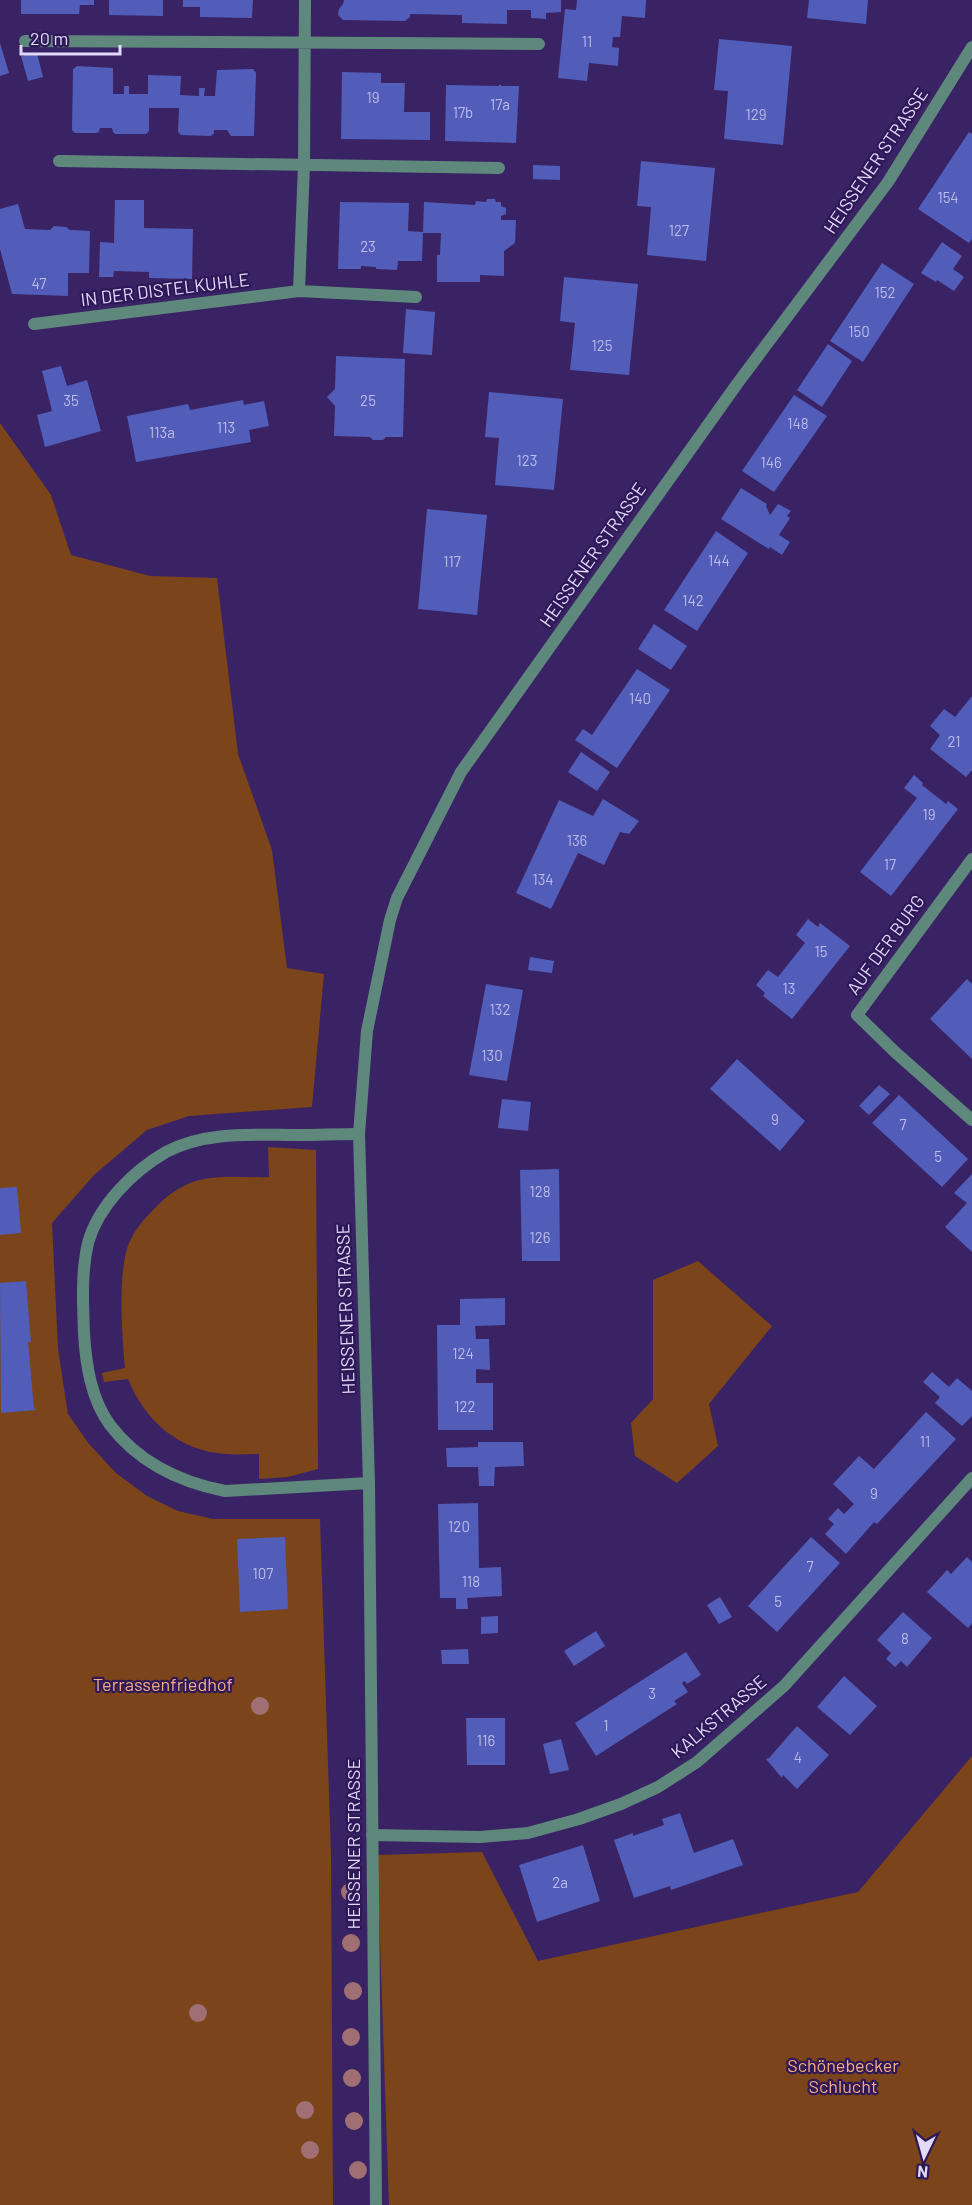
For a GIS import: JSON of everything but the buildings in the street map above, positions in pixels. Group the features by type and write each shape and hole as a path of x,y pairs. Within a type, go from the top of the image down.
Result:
{"street":[{"path":"299,291 304,165 305,0"},
{"path":"25,41 539,44"},
{"name":"HEISSENER STRASSE","path":"376,2205 369,1483 359,1134 367,1030 390,920 397,898 461,772 737,384 888,182 972,47"},
{"path":"59,161 499,168"},
{"name":"IN DER DISTELKUHLE","path":"34,324 299,291 416,297"},
{"name":"AUF DER BURG","path":"972,859 857,1015 972,1120"},
{"path":"359,1134 244,1135 195,1140 166,1152 123,1186 105,1207 97,1222 88,1242 83,1274 83,1315 89,1376 98,1404 108,1423 122,1440 160,1470 202,1486 225,1491 369,1483"},
{"name":"KALKSTRASSE","path":"372,1836 480,1837 528,1833 579,1819 621,1804 658,1786 697,1762 784,1686 972,1478"}],"green space":[{"name":"Terrassenfriedhof","path":"0,423 51,495 71,555 150,576 217,578 238,754 272,850 287,968 324,974 312,1107 189,1116 147,1130 94,1175 52,1223 58,1349 68,1414 89,1444 116,1473 147,1496 178,1511 213,1519 320,1519 331,1856 333,2205 0,2205"},
{"path":"268,1147 316,1150 318,1469 288,1477 259,1479 259,1454 209,1452 179,1440 154,1420 135,1394 128,1379 104,1382 102,1373 125,1368 121,1303 123,1268 130,1241 139,1226 166,1198 191,1183 214,1178 269,1177"},
{"path":"698,1261 772,1326 709,1404 718,1446 677,1483 635,1456 631,1423 653,1399 653,1280"},
{"name":"Schönebecker Schlucht","path":"972,1756 972,2205 389,2205 377,1855 482,1852 538,1961 858,1892"}]}
